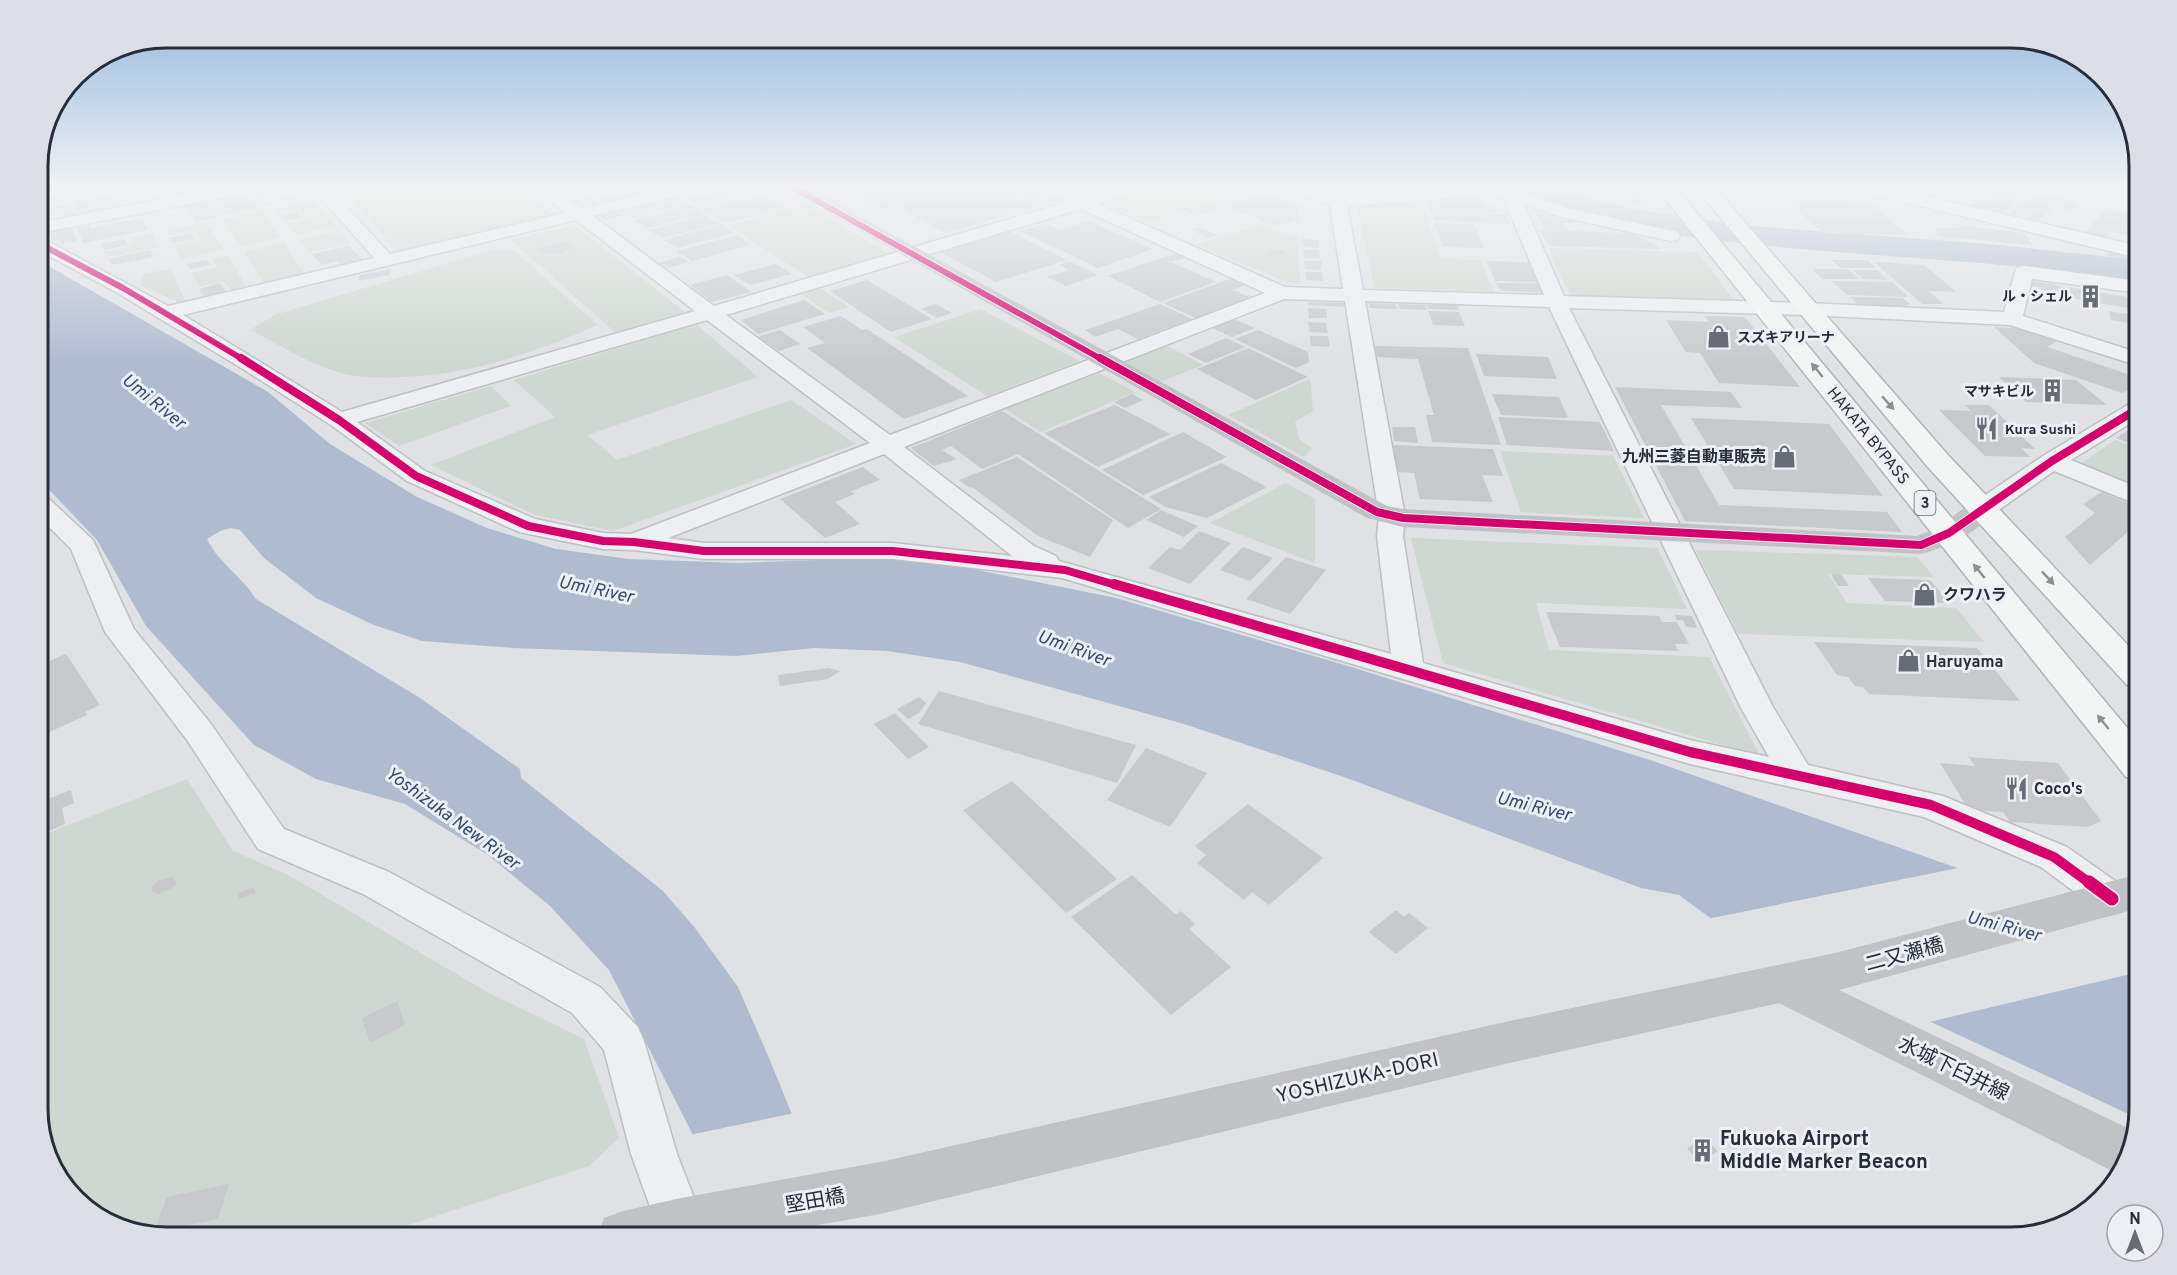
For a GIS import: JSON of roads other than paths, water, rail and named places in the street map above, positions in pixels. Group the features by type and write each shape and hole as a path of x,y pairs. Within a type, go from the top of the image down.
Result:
{"main road":[{"name":"HAKATA BYPASS","path":"1715,246 2129,755"},
{"name":"HAKATA BYPASS","path":"1755,246 1937,460 2129,666"}],"street":[{"path":"373,246 386,260"},
{"path":"165,313 444,246"},
{"path":"621,246 708,314 886,444 1024,552 1065,570 1690,752 1931,805 2054,857 2126,895"},
{"path":"901,246 1377,512 1403,518 1921,545 1949,533 2052,460 2129,414"},
{"path":"339,420 940,246"},
{"path":"1179,246 1282,293"},
{"path":"1346,246 1392,516 1390,536 1408,670"},
{"path":"1527,246 1672,532 1757,708 1798,777"},
{"path":"48,249 165,313 339,420 416,476 528,525 603,541 634,542 704,551 892,551 1065,570"},
{"path":"2012,319 2024,272 2129,286"},
{"path":"634,542 1282,293 1355,293 1556,300 2012,319 2129,357"},
{"path":"2052,460 2129,493"},
{"path":"48,512 84,546 120,632 200,732 271,839 376,883 576,994 586,1000 623,1041 654,1154 681,1227"},
{"name":"二又瀬橋","path":"1835,972 2126,895"},
{"name":"YOSHIZUKA-DORI","path":"879,1188 1505,1043 1835,972"},
{"name":"水城下臼井線","path":"1781,983 2121,1151"},
{"name":"堅田橋","path":"701,1227 879,1188"}],"water":[{"path":"48,266 268,392 330,444 417,497 487,528 556,549 629,559 738,563 873,558 928,560 1116,598 1348,666 1653,761 1963,870 2129,935 2129,1114 1716,922 1679,895 1641,888 1344,777 1184,724 960,662 887,651 814,648 736,656 513,648 422,641 374,625 316,598 264,558 240,530 231,528 220,531 207,539 218,556 256,599 420,698 520,769 521,778 663,891 695,928 738,987 838,1227 827,1227 693,1135 609,970 550,906 488,855 405,804 316,779 254,745 146,626 97,540 48,489"}],"waterway":[{"path":"1891,246 2129,269"}],"place":[{"name":"ル・シェル","path":"2090,296"},
{"name":"スズキアリーナ","path":"1719,337"},
{"name":"マサキビル","path":"2052,391"},
{"name":"Kura Sushi","path":"1987,429"},
{"name":"九州三菱自動車販売","path":"1784,456"},
{"name":"クワハラ","path":"1925,594"},
{"name":"Haruyama","path":"1908,661"},
{"name":"Coco's","path":"2016,788"},
{"name":"Fukuoka Airport Middle Marker Beacon","path":"1702,1150"}],"water label":[{"name":"Umi River","path":"154,401"},
{"name":"Umi River","path":"596,589"},
{"name":"Umi River","path":"1074,648"},
{"name":"Umi River","path":"1534,806"},
{"name":"Yoshizuka New River","path":"453,818"},
{"name":"Umi River","path":"2004,926"}]}
